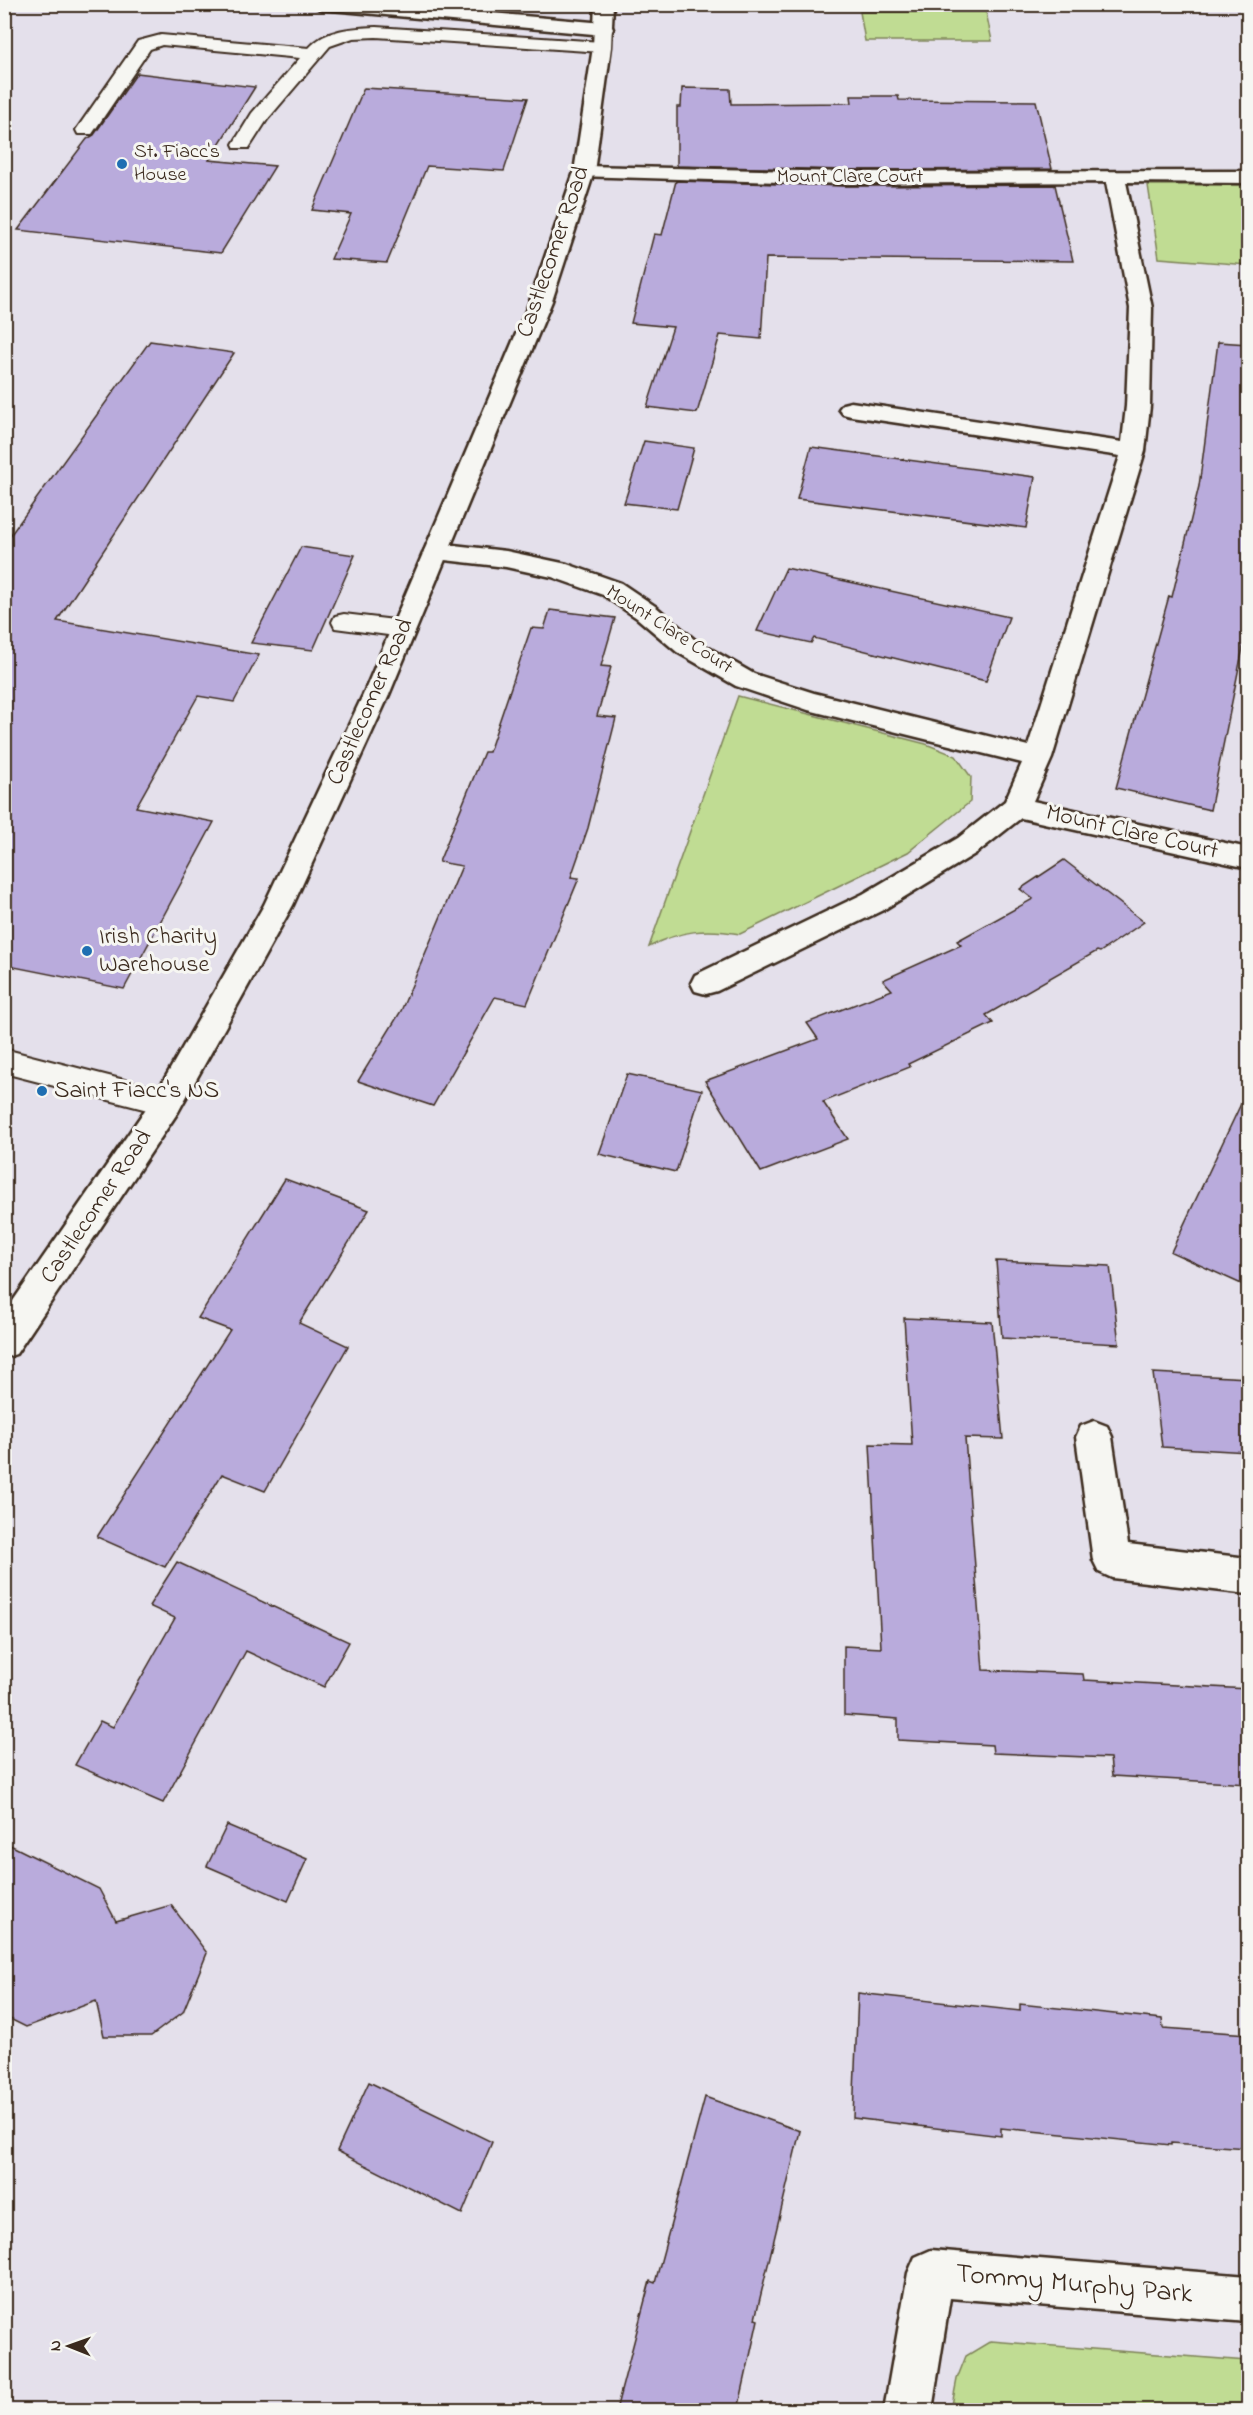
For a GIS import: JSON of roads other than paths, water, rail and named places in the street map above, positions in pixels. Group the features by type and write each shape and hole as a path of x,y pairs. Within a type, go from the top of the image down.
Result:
{"street":[{"path":"320,4 603,27"},
{"name":"Castlecomer Road","path":"4,1343 167,1103 278,905 376,695 541,301 584,172 603,27"},
{"name":"Mount Clare Court","path":"584,172 845,178 1248,177"},
{"name":"Mount Clare Court","path":"706,983 873,902 968,845 1016,807 1038,758 1133,451 1138,406 1141,308 1115,176"},
{"path":"850,409 1133,451"},
{"name":"Mount Clare Court","path":"436,551 506,559 558,570 612,589 646,612 686,646 745,680 808,701 1038,758"},
{"name":"Mount Clare Court","path":"1016,807 1248,858"},
{"path":"1094,1437 1112,1560 1248,1576"},
{"name":"Tommy Murphy Park","path":"908,2410 931,2273 1248,2299"}],"lane":[{"path":"242,144 259,117 324,42 351,33 603,27"},
{"path":"85,130 144,45 161,40 313,54"},
{"path":"344,622 403,629"},
{"path":"4,1061 167,1103"}],"place":[{"name":"St. Fiacc's House","path":"122,164"},
{"name":"Irish Charity Warehouse","path":"87,951"},
{"name":"Saint Fiacc's NS","path":"42,1091"}]}
